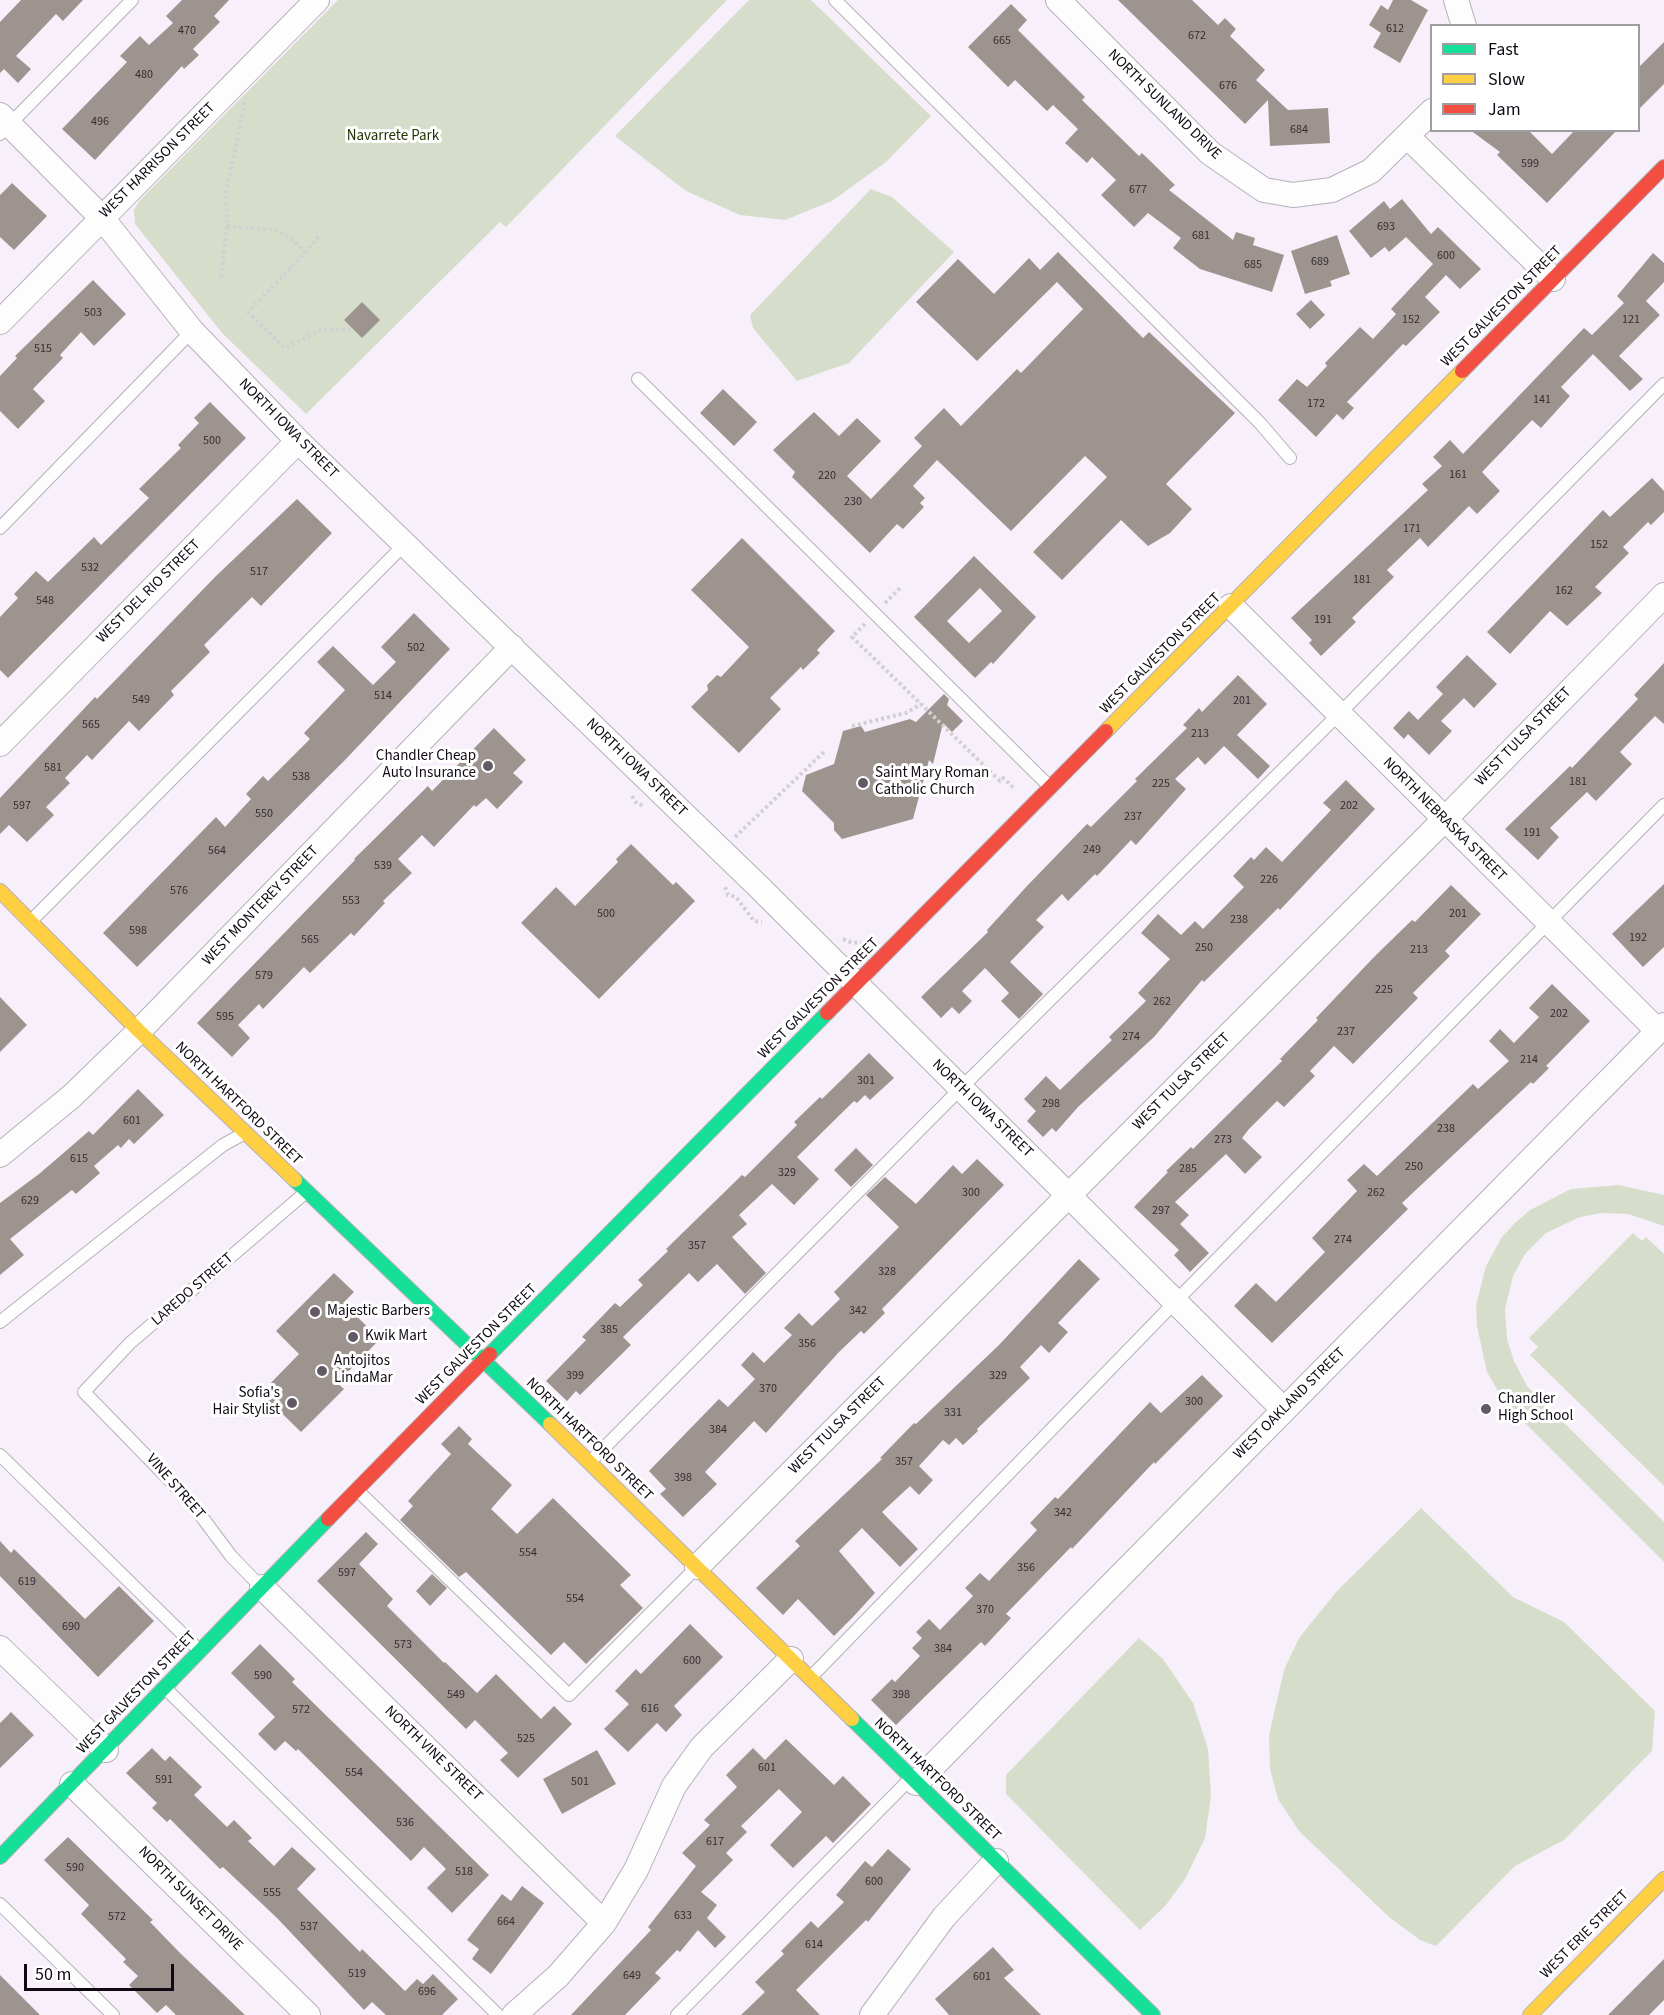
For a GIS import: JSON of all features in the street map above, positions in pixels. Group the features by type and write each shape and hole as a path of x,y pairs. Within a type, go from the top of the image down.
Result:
{"street":[{"name":"WEST HARRISON STREET","path":"0,322 316,0"},
{"name":"NORTH SUNLAND DRIVE","path":"1058,0 1210,153 1264,190 1293,195 1332,190 1371,171 1408,137 1430,112"},
{"path":"1456,0 1463,24"},
{"name":"NORTH IOWA STREET","path":"3,125 102,218 192,331 298,441 512,647 730,839 856,984 960,1089 1177,1300 1284,1410"},
{"path":"1408,137 1553,279"},
{"name":"WEST GALVESTON STREET","path":"0,1857 483,1362 1664,167"},
{"name":"WEST DEL RIO STREET","path":"0,744 298,441"},
{"name":"WEST TULSA STREET","path":"697,1567 1444,820 1664,595"},
{"name":"NORTH NEBRASKA STREET","path":"1231,606 1547,922 1661,1028"},
{"name":"WEST MONTEREY STREET","path":"0,1155 72,1096 139,1031 512,647"},
{"name":"NORTH HARTFORD STREET","path":"0,891 139,1031 590,1462 1154,2015"},
{"name":"WEST OAKLAND STREET","path":"913,1781 1661,1028"},
{"name":"NORTH VINE STREET","path":"262,1587 604,1923"},
{"path":"1,1650 106,1750"},
{"path":"514,2015 558,1976 604,1923 636,1870 674,1786 702,1747 791,1659"},
{"name":"NORTH SUNSET DRIVE","path":"72,1784 308,2015"},
{"path":"872,2015 944,1917 996,1861"},
{"name":"WEST ERIE STREET","path":"1530,2015 1664,1879"}],"lane":[{"path":"3,125 132,0"},
{"path":"835,0 1260,423 1290,458"},
{"path":"0,528 192,331"},
{"path":"638,379 1051,788"},
{"path":"590,1462 960,1089 1338,715 1664,384"},
{"path":"31,921 405,544"},
{"path":"810,1678 1547,922 1664,806"},
{"path":"0,1322 223,1145 245,1133"},
{"name":"LAREDO STREET","path":"84,1392 130,1343 306,1192"},
{"name":"VINE STREET","path":"84,1392 190,1501 231,1556 262,1587"},
{"path":"0,1455 200,1652"},
{"path":"357,1491 569,1695 697,1567"},
{"path":"165,1688 498,2015"},
{"path":"677,2015 913,1781"},
{"path":"0,1904 113,2015"}],"path":[{"path":"221,277 226,226 226,192 246,105 240,78"},
{"path":"226,226 277,230 294,241 305,253"},
{"path":"319,236 248,312 285,348 323,329 333,331 352,328"},
{"path":"901,586 852,637 1000,782 1004,778 1015,789"},
{"path":"852,726 906,713 921,704"},
{"path":"744,844 730,839 826,750"},
{"path":"1007,797 1034,771"},
{"path":"625,790 637,804 642,804 650,812"},
{"path":"723,884 728,895 736,897 754,921 759,920 767,927"},
{"path":"834,930 853,943 868,937"}],"green space":[{"name":"Navarrete Park","path":"338,0 727,0 506,227 500,222 306,414 222,333 135,224 134,210 139,201"},
{"path":"749,0 811,0 931,116 886,162 832,201 785,220 740,215 686,191 615,136"},
{"path":"871,189 892,197 954,252 849,363 797,381 753,328 750,315"},
{"path":"1619,1185 1664,1195 1664,1226 1628,1214 1602,1213 1580,1217 1546,1233 1525,1254 1513,1276 1505,1309 1507,1339 1514,1361 1527,1386 1664,1522 1664,1562 1505,1403 1487,1372 1477,1326 1476,1306 1486,1266 1502,1237 1515,1223 1530,1210 1571,1189"},
{"path":"1633,1233 1642,1241 1646,1237 1664,1254 1664,1486 1530,1355 1538,1347 1529,1338"},
{"path":"1421,1508 1513,1597 1564,1622 1655,1711 1652,1751 1564,1840 1515,1866 1436,1946 1420,1940 1389,1917 1299,1831 1278,1799 1270,1769 1269,1735 1284,1670 1299,1638 1337,1591"},
{"path":"1139,1638 1163,1659 1193,1703 1208,1749 1211,1796 1205,1838 1185,1879 1166,1905 1140,1930 1006,1794 1006,1775"}],"building":[{"path":"21,0 83,0 63,21 56,14 16,56 31,69 18,83 4,69 0,73 0,22"},
{"path":"182,0 229,0 214,16 220,22 193,49 199,55 184,69 182,66 95,160 62,129 127,62 120,56 140,36 149,45 173,23 166,16"},
{"path":"1118,0 1192,0 1218,25 1225,18 1236,29 1230,36 1265,70 1256,80 1288,110 1328,108 1330,143 1270,146 1268,100 1245,124"},
{"path":"1393,0 1411,0 1428,10 1400,63 1373,47 1381,33 1369,25 1381,5 1388,10"},
{"path":"1011,4 1027,20 1018,30 1085,97 1082,100 1139,156 1142,153 1175,185 1169,190 1233,240 1236,232 1255,238 1253,245 1284,255 1272,292 1200,269 1173,248 1181,238 1148,213 1134,227 1101,195 1116,180 1092,157 1087,163 1065,143 1078,129 1053,105 1047,111 1015,80 1008,87 968,47"},
{"path":"1664,42 1664,84 1640,108 1640,66"},
{"path":"1473,132 1530,132 1552,154 1573,132 1615,132 1547,203 1497,155 1500,152"},
{"path":"12,183 47,216 14,250 0,237 0,195"},
{"path":"1402,199 1431,234 1438,227 1481,269 1460,289 1446,275 1425,297 1440,312 1406,346 1403,344 1347,402 1354,408 1343,420 1337,414 1316,437 1278,400 1297,379 1307,387 1327,366 1325,363 1360,327 1373,339 1396,314 1391,309 1433,264 1406,237 1389,252 1385,247 1371,258 1349,231 1384,201 1390,209"},
{"path":"1337,235 1350,274 1330,281 1332,286 1305,294 1291,251"},
{"path":"1058,252 1143,338 1149,332 1235,413 1166,484 1192,509 1170,533 1148,546 1121,520 1062,580 1033,552 1107,477 1085,456 1011,531 937,460 913,486 925,498 920,503 924,507 903,529 897,524 870,553 792,477 795,472 773,450 814,412 839,436 857,418 881,441 847,476 871,499 922,446 914,438 944,408 961,426 1017,369 1021,373 1083,309 1057,282 977,361 916,302 958,259 994,294 1029,258 1040,270"},
{"path":"1653,253 1664,263 1664,282 1646,301 1660,315 1619,356 1643,379 1630,391 1593,354 1561,387 1570,396 1541,428 1532,420 1482,472 1500,491 1477,514 1469,506 1428,547 1420,538 1387,570 1394,577 1352,618 1356,622 1321,656 1309,643 1312,640 1291,618 1428,490 1422,484 1442,466 1433,457 1450,440 1463,454 1584,328 1592,335 1624,303 1617,296"},
{"path":"93,280 126,314 94,346 81,332 60,355 63,358 33,389 45,401 18,429 0,411 0,376 17,358 15,356"},
{"path":"1311,300 1325,315 1310,329 1296,314"},
{"path":"362,302 380,320 362,338 344,320"},
{"path":"723,389 757,422 734,446 700,413"},
{"path":"210,402 246,438 8,678 0,670 0,617 18,598 14,594 36,571 48,582 94,537 101,545 149,498 139,489 181,448 178,445 199,423 194,418"},
{"path":"1652,478 1664,491 1664,512 1651,525 1648,522 1623,547 1629,553 1595,587 1602,593 1567,626 1550,611 1510,654 1487,632 1603,510 1610,517"},
{"path":"297,499 332,533 261,606 252,597 204,645 210,652 171,691 174,695 139,731 129,721 92,760 87,755 65,778 70,783 46,807 54,815 27,842 9,825 0,834 0,798 95,697 97,699 216,576"},
{"path":"742,538 835,631 817,650 820,653 803,670 801,667 770,698 781,709 739,753 691,707 708,690 707,685 717,675 721,677 749,647 691,590"},
{"path":"974,556 1036,617 993,664 991,662 975,678 914,617","holes":["980,588 1002,611 969,643 947,621"]},
{"path":"414,613 450,649 346,759 137,967 103,933 216,817 225,827 251,799 246,794 263,776 268,781 310,739 304,733 345,690 317,662 333,646 373,685 396,662 381,647"},
{"path":"1467,655 1497,684 1474,708 1464,698 1441,721 1452,731 1429,755 1408,734 1404,739 1393,728 1409,711 1418,720 1443,694 1436,687"},
{"path":"1664,663 1664,724 1655,716 1620,752 1632,764 1596,801 1587,792 1550,828 1559,837 1538,860 1505,829 1570,766 1572,768 1638,699 1634,695"},
{"path":"1238,675 1267,704 1237,735 1270,766 1258,779 1224,746 1205,765 1198,757 1175,779 1186,789 1136,845 1131,840 1097,876 1095,874 1068,901 1062,894 1036,920 1044,927 1010,962 1043,994 1023,1015 1019,1019 1001,1001 1009,993 985,968 962,991 972,1001 959,1014 952,1007 941,1018 921,997 988,932 987,930 1027,886 1087,824 1091,827 1137,781 1135,779 1187,728 1183,725 1199,708 1202,712"},
{"name":"Saint Mary Roman Catholic Church","path":"944,694 949,699 947,705 963,721 952,732 943,723 933,764 929,760 913,819 842,839 834,830 834,823 802,791 806,775 834,764 843,731 861,726 865,732 910,719 916,722"},
{"path":"494,728 526,760 513,773 523,782 497,809 486,798 476,807 474,805 434,847 422,835 398,859 412,873 383,901 385,903 354,936 351,933 310,973 304,967 263,1009 259,1004 238,1025 250,1038 232,1057 197,1023 354,859 428,786 432,791"},
{"path":"1346,780 1375,809 1280,910 1278,908 1204,982 1202,980 1154,1037 1078,1107 1056,1132 1052,1128 1043,1137 1027,1121 1036,1111 1024,1099 1046,1076 1060,1090 1112,1040 1109,1037 1146,1001 1138,993 1170,959 1141,933 1158,914 1181,935 1195,921 1203,929 1244,887 1233,876 1251,857 1254,860 1266,847 1282,862 1331,810 1323,803"},
{"path":"631,844 673,885 676,882 695,901 599,999 521,923 556,887 575,906 618,862 616,859"},
{"path":"1664,884 1664,947 1643,967 1612,934"},
{"path":"1451,885 1481,914 1445,951 1450,956 1413,993 1418,998 1353,1064 1334,1046 1310,1071 1315,1076 1284,1107 1277,1101 1249,1129 1242,1138 1262,1157 1245,1174 1226,1154 1175,1202 1189,1215 1180,1224 1209,1253 1190,1272 1174,1255 1179,1250 1134,1207 1168,1172 1166,1171 1191,1147 1193,1149 1282,1061 1280,1059 1318,1020 1316,1018 1375,956 1412,920 1415,922"},
{"path":"1552,984 1590,1021 1546,1066 1549,1068 1533,1084 1531,1082 1402,1203 1408,1209 1272,1343 1234,1306 1256,1283 1276,1302 1325,1252 1312,1238 1357,1191 1347,1180 1364,1164 1377,1176 1473,1084 1478,1089 1509,1061 1489,1041 1500,1029 1514,1043 1539,1017 1529,1008"},
{"path":"0,997 27,1025 0,1052"},
{"path":"869,1053 894,1078 870,1100 865,1095 857,1103 854,1101 797,1157 819,1179 794,1205 772,1184 739,1215 747,1224 732,1237 766,1273 745,1294 717,1264 698,1282 689,1273 623,1337 631,1345 580,1395 576,1391 567,1401 546,1381 586,1340 582,1337 615,1303 620,1307 643,1285 638,1280 668,1251 666,1249 742,1175 745,1177 797,1125 794,1122 820,1097 822,1099"},
{"path":"138,1089 164,1115 134,1144 129,1139 121,1148 118,1145 94,1166 100,1173 76,1194 72,1190 10,1239 24,1255 0,1275 0,1203 39,1174 89,1131 93,1135"},
{"path":"856,1148 873,1165 851,1187 834,1170"},
{"path":"977,1159 1004,1185 882,1309 885,1313 864,1334 861,1331 839,1352 766,1433 754,1421 705,1472 717,1484 683,1517 660,1494 666,1489 649,1471 719,1399 728,1407 755,1379 741,1365 753,1352 764,1363 792,1335 784,1328 799,1313 812,1326 840,1299 834,1292 899,1227 866,1195 885,1177 916,1204 953,1165 962,1174"},
{"path":"1079,1259 1100,1279 1058,1323 1068,1332 1049,1353 1041,1345 1020,1367 1030,1378 963,1445 956,1438 949,1445 943,1440 919,1466 933,1480 919,1495 910,1486 882,1512 918,1549 900,1567 862,1528 839,1551 875,1593 834,1636 798,1599 783,1615 756,1588 800,1546 795,1541 882,1459 880,1458 914,1423 916,1424 999,1345"},
{"path":"334,1273 354,1292 343,1303 380,1339 337,1383 344,1389 301,1432 261,1393 299,1354 276,1331"},
{"path":"1202,1375 1223,1396 1155,1464 1154,1462 1072,1549 1071,1547 1006,1614 1011,1618 985,1646 981,1642 896,1725 871,1700 892,1679 895,1682 920,1656 912,1648 922,1638 916,1632 929,1619 940,1630 973,1596 965,1588 980,1573 989,1581 1037,1530 1030,1523 1055,1497 1058,1499 1150,1402 1161,1413"},
{"path":"459,1426 472,1439 468,1444 512,1485 491,1509 517,1534 553,1498 631,1575 620,1585 643,1608 586,1664 564,1642 551,1655 466,1572 459,1577 400,1520 413,1506 408,1501 451,1454 441,1444"},
{"path":"366,1532 378,1544 359,1564 393,1599 387,1606 444,1663 477,1693 496,1674 541,1719 554,1706 572,1724 518,1778 500,1760 508,1753 475,1720 466,1729 317,1581"},
{"path":"0,1541 11,1553 14,1549 85,1619 119,1586 154,1621 98,1677 0,1576"},
{"path":"432,1574 447,1588 430,1606 416,1591"},
{"path":"690,1624 723,1657 674,1706 682,1715 666,1732 657,1723 628,1752 604,1729 629,1704 615,1691 636,1669 641,1674"},
{"path":"260,1644 295,1679 292,1682 489,1875 452,1913 427,1888 446,1869 424,1847 411,1861 298,1749 296,1751 285,1741 275,1751 258,1734 275,1717 231,1673"},
{"path":"11,1712 34,1735 0,1768 0,1723"},
{"path":"786,1739 834,1785 843,1776 871,1804 833,1843 826,1836 793,1868 770,1845 802,1812 779,1789 741,1826 747,1832 726,1853 733,1860 701,1892 717,1905 707,1918 726,1937 715,1948 698,1930 680,1952 677,1950 655,1973 661,1978 625,2015 571,2015 651,1930 648,1927 696,1866 682,1853 710,1825 704,1820 737,1787 726,1775 753,1748 765,1760"},
{"path":"152,1748 165,1761 170,1756 202,1787 194,1795 227,1827 234,1820 252,1838 248,1841 274,1866 292,1847 316,1869 297,1889 360,1952 362,1949 405,1991 417,1979 423,1984 433,1974 458,1999 442,2015 386,2015 372,2002 364,2010 277,1918 223,1867 220,1869 170,1819 167,1822 152,1808 157,1803 126,1773"},
{"path":"597,1750 616,1784 562,1814 543,1779"},
{"path":"68,1837 153,1920 150,1922 180,1953 245,2015 176,2015 166,2005 157,2013 129,1985 138,1976 123,1962 126,1959 81,1914 89,1905 44,1860"},
{"path":"888,1849 911,1869 868,1922 866,1920 796,1990 820,2015 741,2015 765,1992 755,1982 784,1954 781,1951 811,1921 818,1928 844,1902 836,1895 865,1861 872,1867"},
{"path":"522,1886 544,1903 491,1974 472,1959 479,1949 467,1940 502,1894 511,1901"},
{"path":"993,1947 1014,1970 1004,1978 1041,2015 949,2015 935,1999"},
{"path":"1664,1959 1664,2000 1649,2015 1608,2015"},
{"path":"0,1975 40,2015 0,2015"}],"traffic: fast":[{"path":"490,1354 827,1013"},
{"path":"295,1180 550,1424"},
{"path":"0,1857 328,1519"},
{"path":"852,1719 1153,2015"}],"traffic: slow":[{"path":"1106,731 1462,371"},
{"path":"0,891 139,1031 295,1180"},
{"path":"550,1424 852,1719"},
{"path":"1530,2015 1664,1879"}],"traffic: jam":[{"path":"1462,371 1664,167"},
{"path":"827,1013 1106,731"},
{"path":"328,1519 490,1354"}],"place":[{"name":"Chandler Cheap Auto Insurance","path":"488,766"},
{"name":"Saint Mary Roman Catholic Church","path":"863,783"},
{"name":"Majestic Barbers","path":"315,1312"},
{"name":"Kwik Mart","path":"353,1337"},
{"name":"Antojitos LindaMar","path":"322,1371"},
{"name":"Sofia's Hair Stylist","path":"292,1403"},
{"name":"Chandler High School","path":"1486,1409"}]}
